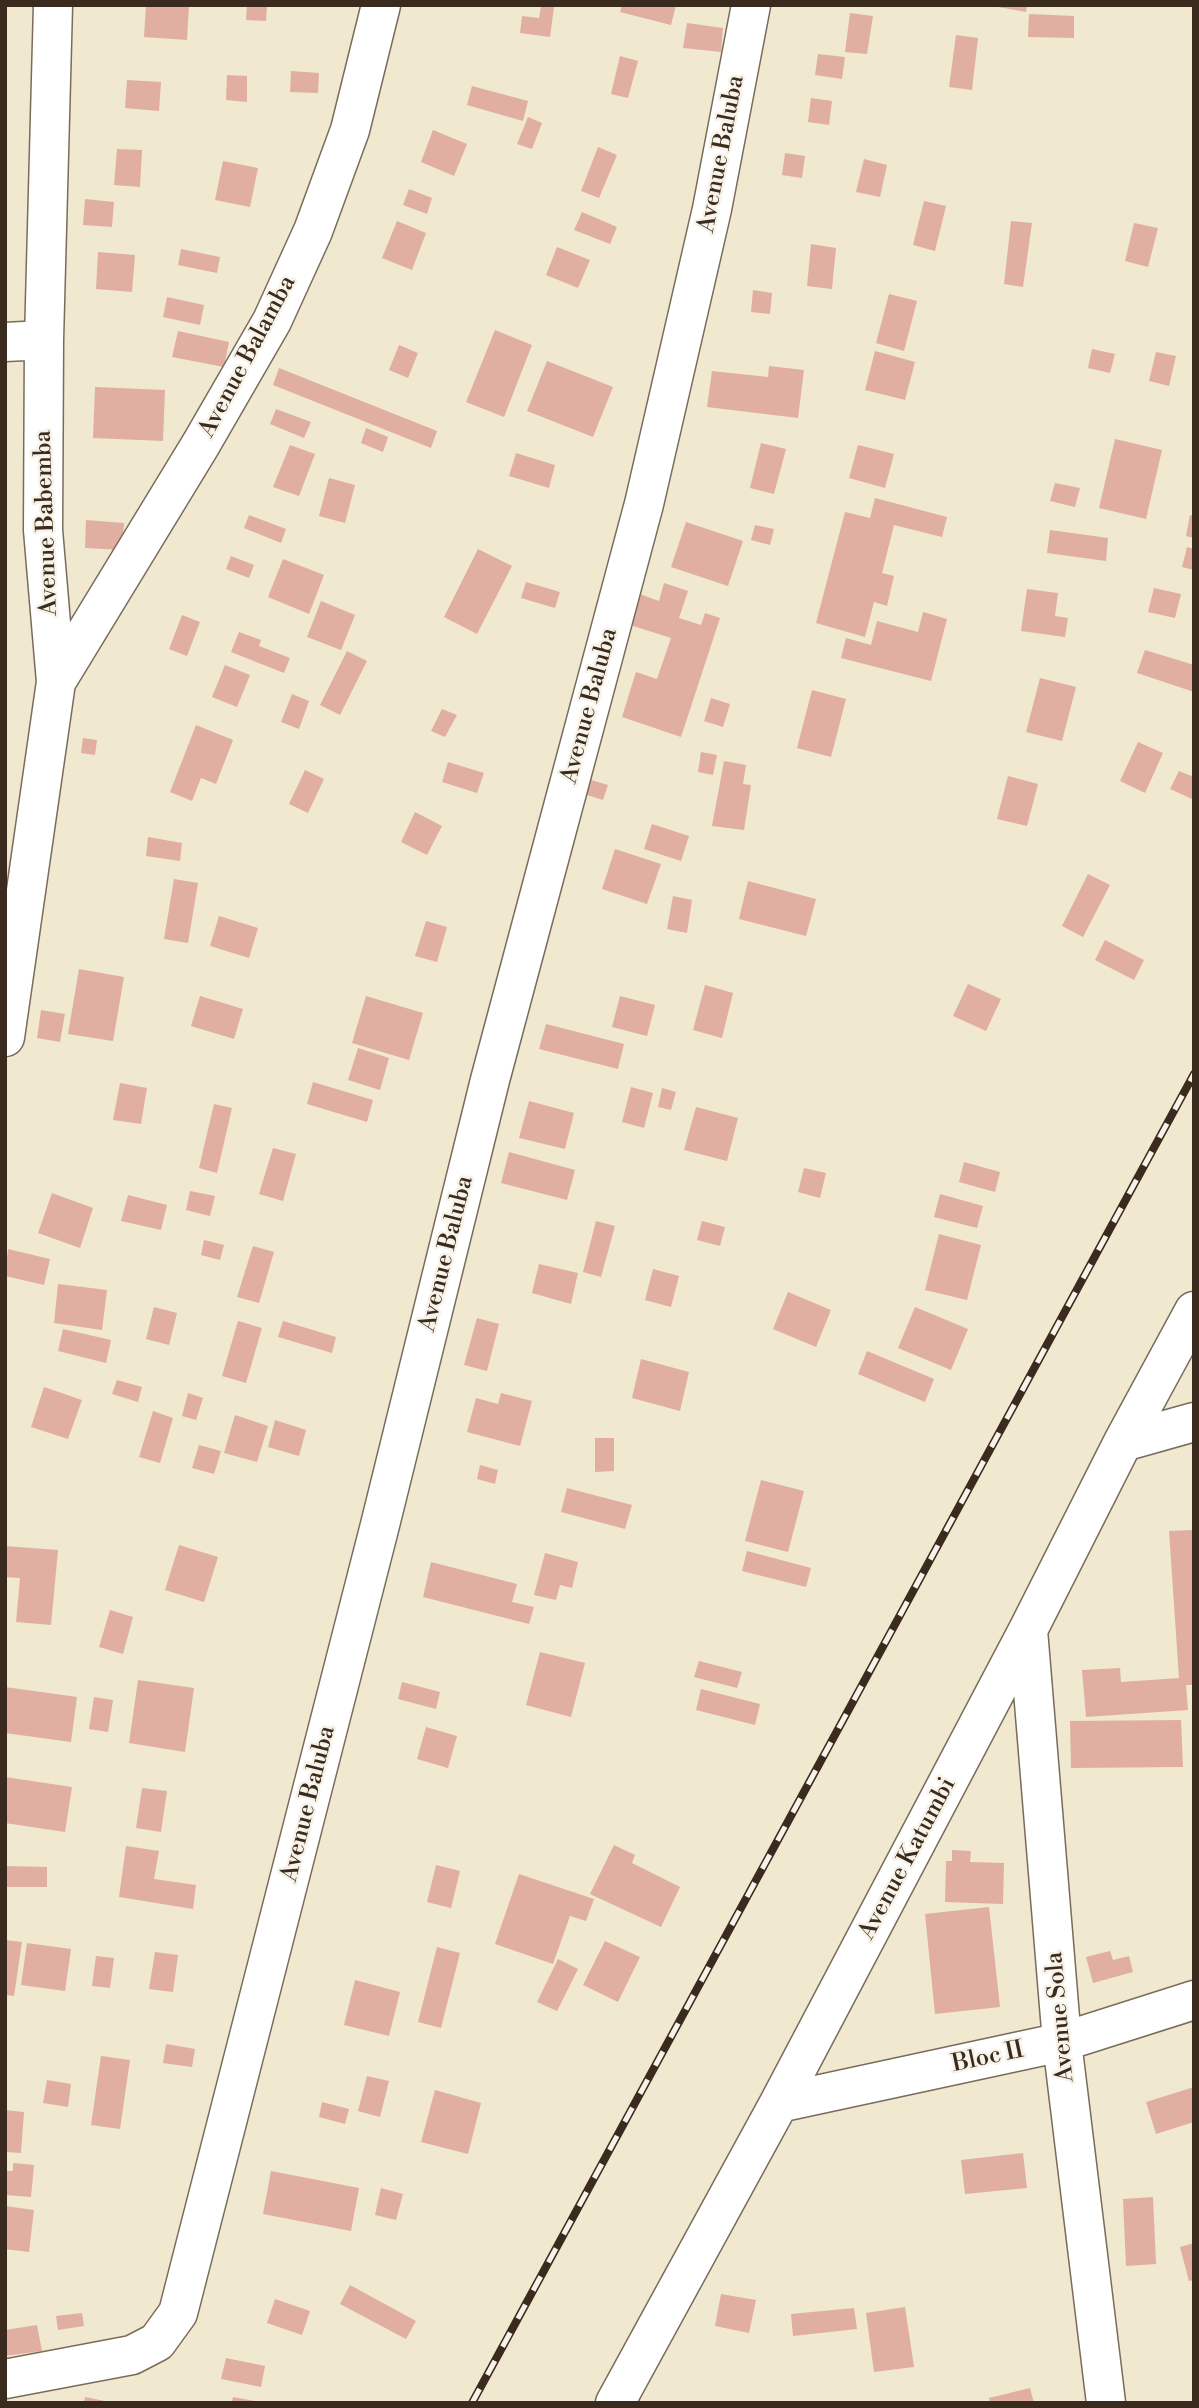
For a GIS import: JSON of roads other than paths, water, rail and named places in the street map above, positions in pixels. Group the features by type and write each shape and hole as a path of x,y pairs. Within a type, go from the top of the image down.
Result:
{"street":[{"name":"Avenue Babemba","path":"5,1037 56,682 43,530 44,340 53,5"},
{"name":"Avenue Balamba","path":"56,682 195,455 272,321 313,231 350,130 381,5"},
{"name":"Avenue Baluba","path":"5,2379 132,2355 158,2342 178,2313 373,1552 490,1080 644,504 712,209 751,5"},
{"path":"5,342 44,340"},
{"name":"Avenue Katumbi","path":"615,2403 779,2103 1194,1311"},
{"path":"1123,1442 1194,1422"},
{"name":"Avenue Sola","path":"1028,1630 1062,2042 1106,2403"},
{"name":"Bloc II","path":"779,2103 1062,2042 1194,2000"}],"railway":[{"path":"472,2403 1194,1074"}]}
